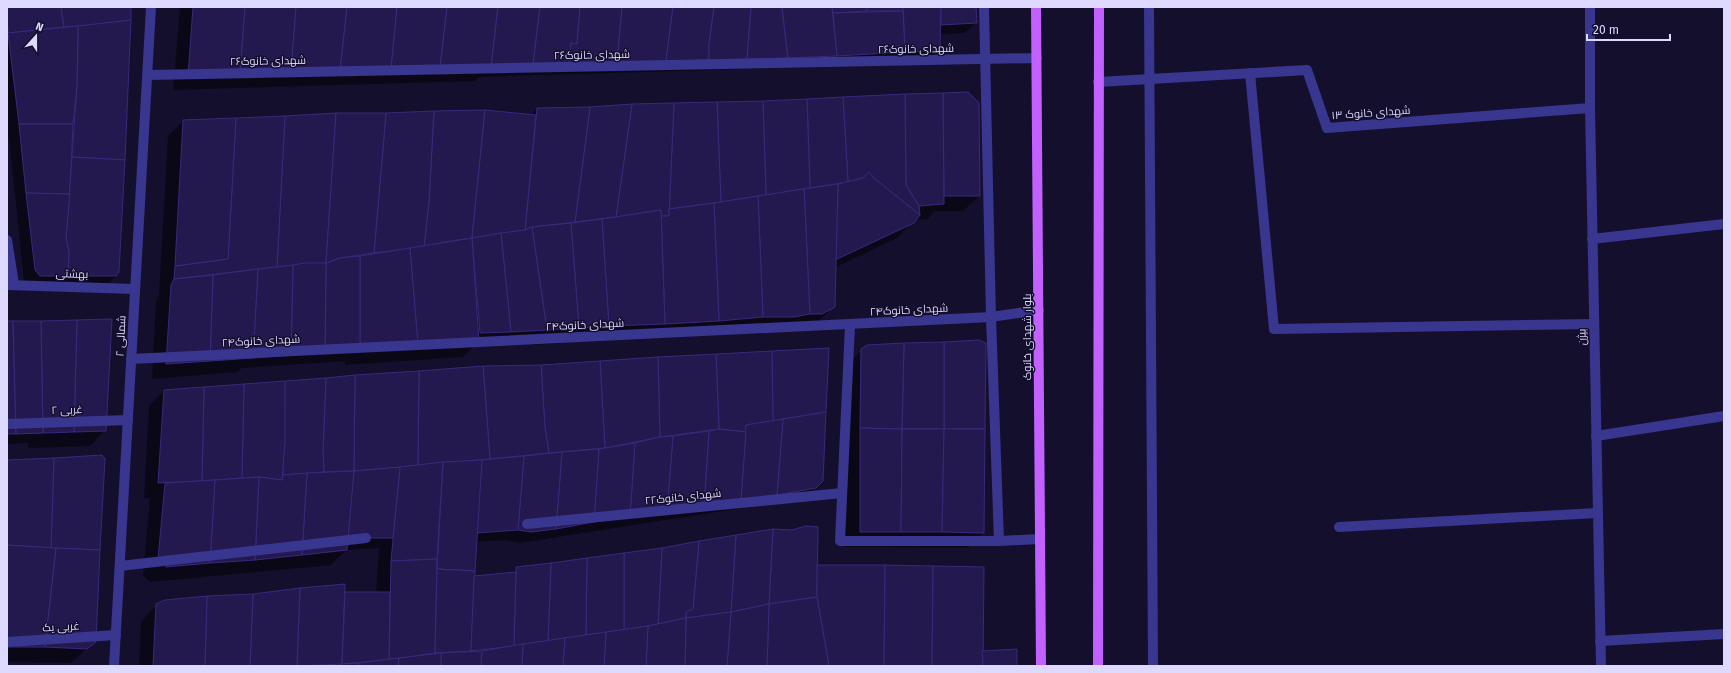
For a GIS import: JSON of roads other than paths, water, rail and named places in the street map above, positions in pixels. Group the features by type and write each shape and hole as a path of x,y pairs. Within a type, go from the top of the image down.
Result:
{"main road":[{"name":"بلوار شهدای خانوک","path":"1036,7 1041,666"},
{"path":"1098,666 1099,7"}],"street":[{"name":"شمالی ۲","path":"114,666 151,7"},
{"path":"984,7 998,541"},
{"path":"1149,7 1153,666"},
{"name":"بیژن","path":"1590,7 1592,240 1600,666"},
{"name":"شهدای خانوک۲۶","path":"148,75 1037,58"},
{"name":"شهدای خانوک ۱۳","path":"1098,82 1307,70 1328,128 1590,108"},
{"path":"1250,73 1274,329 1594,324"},
{"path":"1592,240 1724,224"},
{"path":"7,240 11,284"},
{"name":"بهشتی","path":"11,284 136,289"},
{"name":"شهدای خانوک۲۴","path":"131,359 850,325 991,317 1039,310"},
{"path":"850,325 840,541 998,541 1039,539"},
{"path":"1596,436 1724,416"},
{"name":"۲ غربی","path":"7,424 128,420"},
{"name":"شهدای خانوک۲۲","path":"527,524 842,493"},
{"path":"1339,527 1597,513"},
{"path":"120,566 366,538"},
{"path":"1600,641 1724,634"},
{"name":"غربی یک","path":"7,642 116,636"}]}
